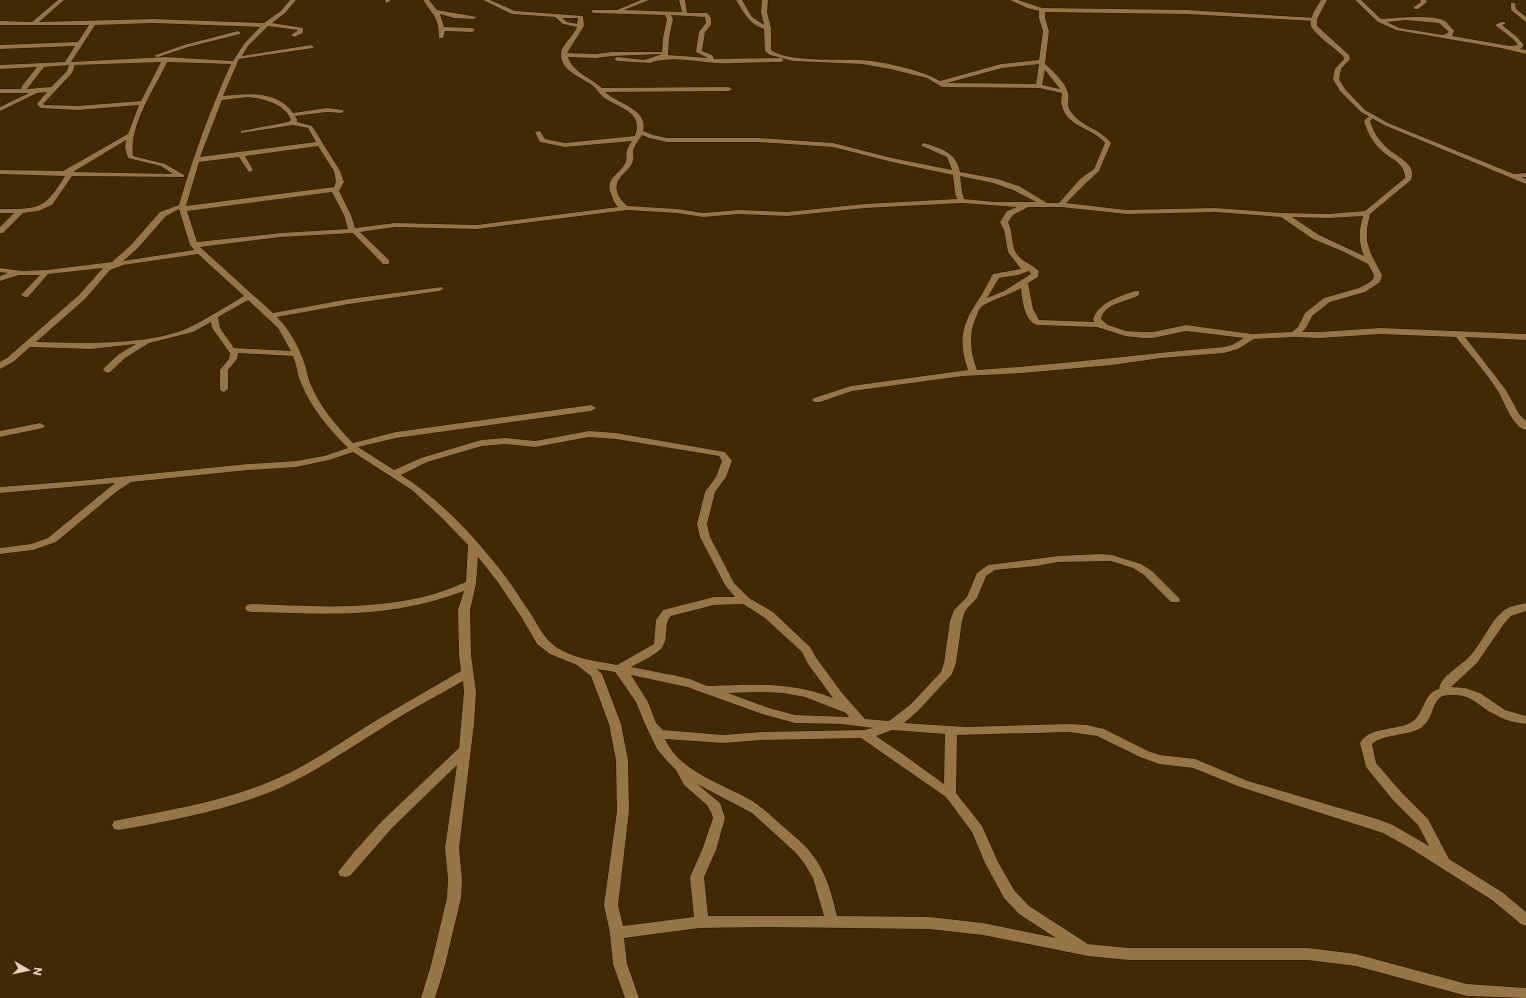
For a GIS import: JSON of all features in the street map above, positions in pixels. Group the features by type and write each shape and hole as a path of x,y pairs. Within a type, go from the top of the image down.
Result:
{"street":[{"path":"50,0 59,2"},
{"path":"293,0 283,12 266,24 246,45 236,60 219,98 196,160 185,177 183,207 197,248 271,316 290,340 300,362 305,382 316,405 338,433 352,447 421,493 446,516 473,544 501,579 528,617 541,641 554,651 581,662 689,683 766,711 795,719 862,722 891,726 951,730 984,731 1069,728 1087,729 1100,732 1144,754 1159,759 1195,764 1244,784 1372,823 1409,840 1444,861 1497,896 1526,920"},
{"path":"426,0 437,12 442,30 441,37"},
{"path":"486,0 514,13 580,17 594,11 617,11 646,0"},
{"path":"682,0 685,14"},
{"path":"739,0 753,22 759,26 768,28"},
{"path":"765,0 764,12 768,28 767,39 770,52 797,60"},
{"path":"1013,0 1029,7 1042,10 1160,11 1314,19"},
{"path":"1324,0 1314,19 1314,26 1346,55 1347,58 1336,73 1338,84 1358,107 1386,124 1526,182"},
{"path":"1358,0 1380,21 1400,30 1511,48 1526,52"},
{"path":"1416,8 1424,2 1424,0"},
{"path":"34,23 59,2"},
{"path":"1513,4 1513,9 1526,20"},
{"path":"1039,86 1046,31 1042,18 1042,10"},
{"path":"594,11 705,15 708,17 709,23 708,27 702,32 699,52 710,56 712,60"},
{"path":"437,12 454,16 474,17"},
{"path":"665,55 670,19 667,14"},
{"path":"557,16 565,23 581,26"},
{"path":"580,17 581,26 564,50 567,64 579,76 592,82 608,98 635,113 640,123 641,128 630,150 630,160 628,165 613,183 614,194 618,204 627,208"},
{"path":"1380,21 1404,18 1440,21 1444,23 1452,32 1450,35 1441,37"},
{"path":"0,23 93,23 152,21 266,24 301,29 301,32 294,35"},
{"path":"93,23 78,44 70,63 70,72 42,100 40,104 44,107 78,108 144,103"},
{"path":"1503,23 1498,25 1515,38 1521,45 1520,47 1511,48"},
{"path":"442,30 472,30"},
{"path":"146,60 186,46 238,33"},
{"path":"0,47 78,44"},
{"path":"0,67 165,59 236,60 311,47"},
{"path":"601,56 612,54 665,55 712,60 865,62 930,77 940,84 949,86 1039,86 1065,92"},
{"path":"564,55 601,56 643,62 695,61"},
{"path":"643,62 665,55"},
{"path":"165,59 144,103 131,135 129,153 130,158 163,165 185,177"},
{"path":"940,84 943,81 984,72 1001,66 1042,63"},
{"path":"1042,63 1054,76 1065,92 1064,103 1068,113 1080,125 1103,138 1108,143 1096,170 1083,181 1061,205"},
{"path":"24,91 24,87 42,65"},
{"path":"0,91 38,91 53,89"},
{"path":"600,90 729,89"},
{"path":"0,109 38,91"},
{"path":"0,366 10,360 82,297 107,268 116,264 134,247 163,214 172,209 335,189 340,182 337,171 310,127 292,119 283,105 254,95 219,98"},
{"path":"243,132 327,110 340,111"},
{"path":"1294,334 1302,328 1308,315 1327,300 1362,290 1377,280 1378,275 1363,241 1363,228 1367,213 1391,192 1406,182 1410,173 1405,163 1384,149 1368,129 1367,121 1372,116"},
{"path":"639,131 651,137 667,140 758,140 833,145 892,160 1003,183 1033,196 1046,205"},
{"path":"538,132 542,141 560,145 636,139"},
{"path":"0,211 34,211 47,206 59,193 67,173 131,135"},
{"path":"196,160 320,144"},
{"path":"924,145 930,149 948,155 952,160 958,176 958,196 962,200"},
{"path":"242,154 250,170"},
{"path":"0,172 185,177"},
{"path":"1513,176 1526,175"},
{"path":"335,189 354,231 386,262"},
{"path":"0,270 46,272 116,264 197,248 281,234 354,231 407,224 477,227 627,208 677,211 703,215 739,212 786,214 865,206 907,205 962,200 1027,205 1061,205 1126,212 1215,210 1283,215 1328,216 1367,213"},
{"path":"973,372 968,360 966,338 968,320 996,276 1018,273 1025,270 1025,267 1010,249 1010,235 1004,222 1010,213 1027,205"},
{"path":"0,231 21,211"},
{"path":"1283,215 1316,237 1372,263"},
{"path":"978,304 1006,293 1036,273 1021,263"},
{"path":"0,279 19,272"},
{"path":"25,295 46,272"},
{"path":"1024,282 1028,305 1034,319 1037,322 1085,323 1104,326 1125,333 1138,335 1153,335 1186,328 1252,337 1380,331 1526,337"},
{"path":"271,316 376,297 412,294 439,289"},
{"path":"1104,326 1097,320 1099,313 1110,304 1136,293"},
{"path":"28,344 91,346 150,340 178,334 190,330 250,296"},
{"path":"214,317 216,328 234,353 232,359 224,370 224,389"},
{"path":"1458,334 1503,392 1515,415 1526,427"},
{"path":"817,400 851,389 973,372 1022,370 1112,362 1161,355 1224,350 1235,347 1252,337"},
{"path":"107,370 122,356 150,340"},
{"path":"232,350 296,354"},
{"path":"0,359 10,360"},
{"path":"0,490 296,464 326,458 352,447 396,435 591,408"},
{"path":"0,434 40,426"},
{"path":"394,474 424,460 462,450 481,443 505,441 535,444 589,434 610,435 722,454 727,460 725,470 710,492 702,524 708,542 730,584 745,600 769,615 806,650 812,661 838,696 862,722"},
{"path":"0,551 33,547 52,540 112,490 128,479"},
{"path":"428,998 438,965 454,898 455,880 452,848 470,692 465,655 464,610 471,584 473,544"},
{"path":"655,731 660,734 723,739 762,736 864,734 891,726 914,708 946,674 950,663 956,621 960,610 972,598 981,575 986,570 1002,564 1036,563 1058,559 1100,557 1112,558 1137,566 1148,573 1175,600"},
{"path":"251,608 354,609 396,606 436,597 471,584"},
{"path":"619,669 658,646 662,641 661,620 667,613 714,601 745,600"},
{"path":"1445,691 1446,684 1473,660 1499,622 1512,610 1526,607"},
{"path":"581,662 596,674 601,684 615,724 622,760 624,811 614,875 611,906 617,932 620,964 632,998"},
{"path":"619,669 629,680 643,704 659,743 682,768 755,808 800,848 813,865 822,882 832,922"},
{"path":"119,825 193,811 240,798 275,784 341,748 468,672"},
{"path":"706,689 762,688 796,691 818,696 850,710"},
{"path":"1444,861 1423,822 1397,796 1370,764 1366,743 1371,738 1405,730 1414,726 1423,720 1435,695 1445,691 1471,694 1479,697 1496,710 1516,719 1526,720"},
{"path":"950,794 951,730"},
{"path":"864,734 879,746 900,758 936,786 950,794 977,830 992,863 1009,894 1024,910 1088,950"},
{"path":"345,872 357,856 383,828 464,750"},
{"path":"682,768 687,781 705,795 718,813 719,818 709,850 697,877 701,916 699,922"},
{"path":"617,932 699,922 929,923 967,928 1088,950 1128,954 1308,954 1356,960 1467,990 1526,994"}]}
